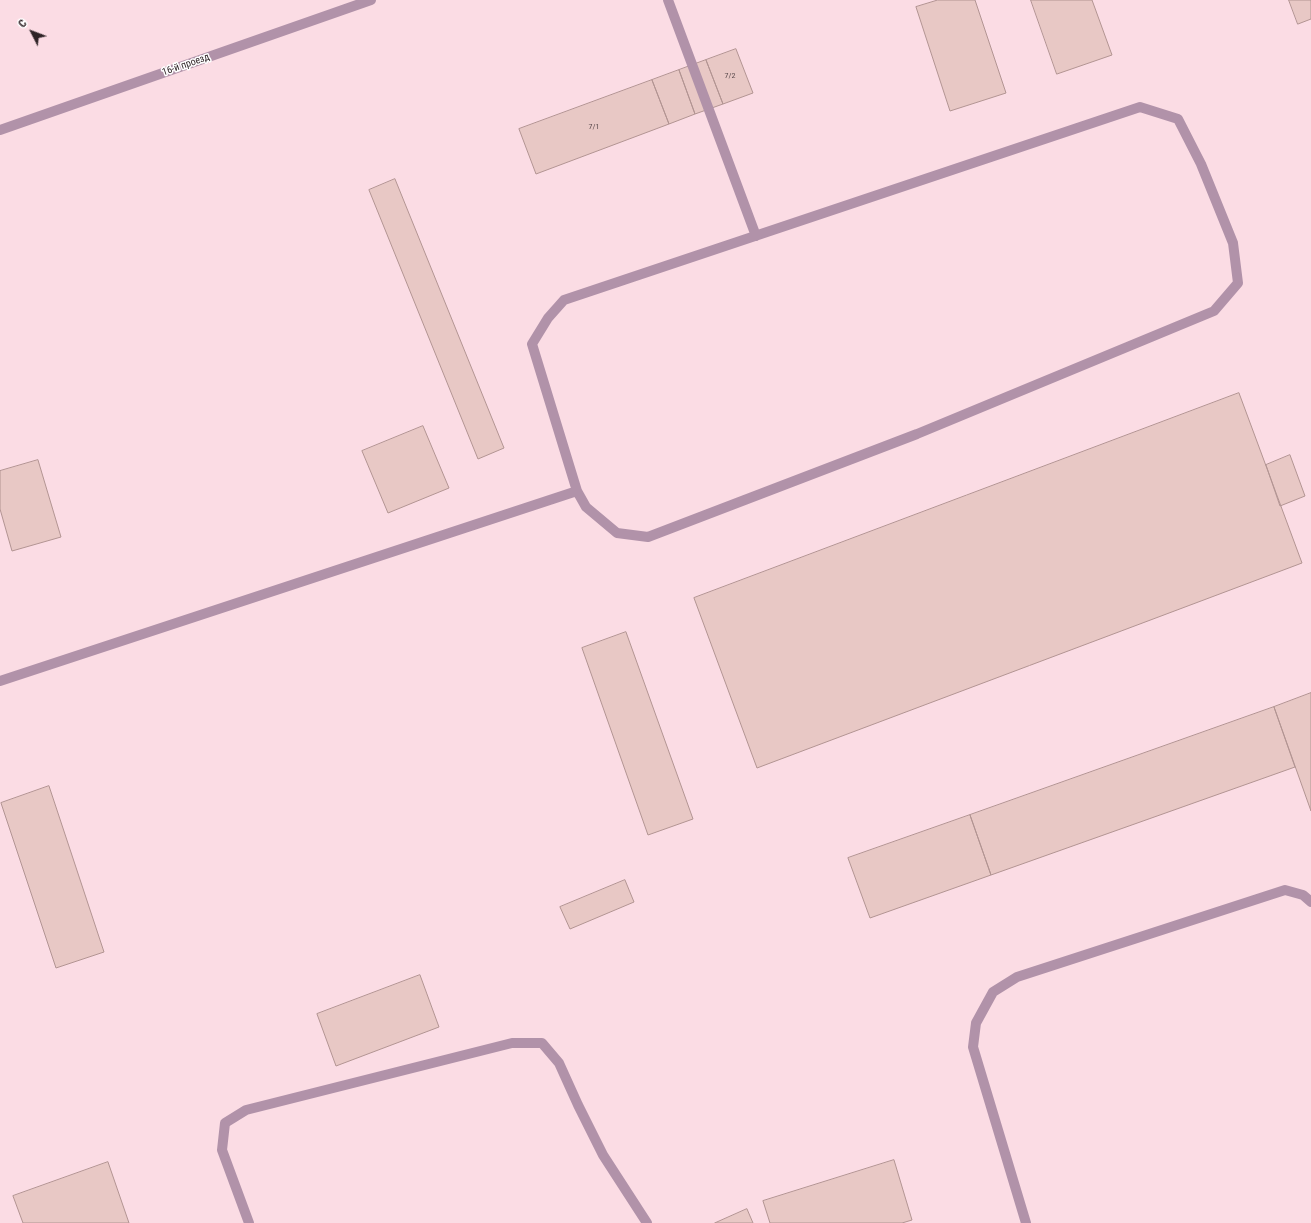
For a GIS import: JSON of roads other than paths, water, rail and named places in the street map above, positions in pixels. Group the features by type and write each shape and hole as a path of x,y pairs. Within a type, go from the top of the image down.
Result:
{"street":[{"name":"16-й проезд","path":"0,130 371,0"},
{"path":"668,0 756,236"},
{"path":"1140,107 1178,119 1201,164 1233,243 1238,283 1214,311 917,434 648,537 617,533 586,507 577,491 532,344 548,318 564,300 1140,107"},
{"path":"0,681 577,491"},
{"path":"1026,1223 973,1047 976,1023 993,992 1017,977 1285,890 1303,895 1311,902"},
{"path":"249,1223 222,1150 225,1123 246,1110 512,1043 542,1043 559,1063 603,1155 647,1223"}]}
